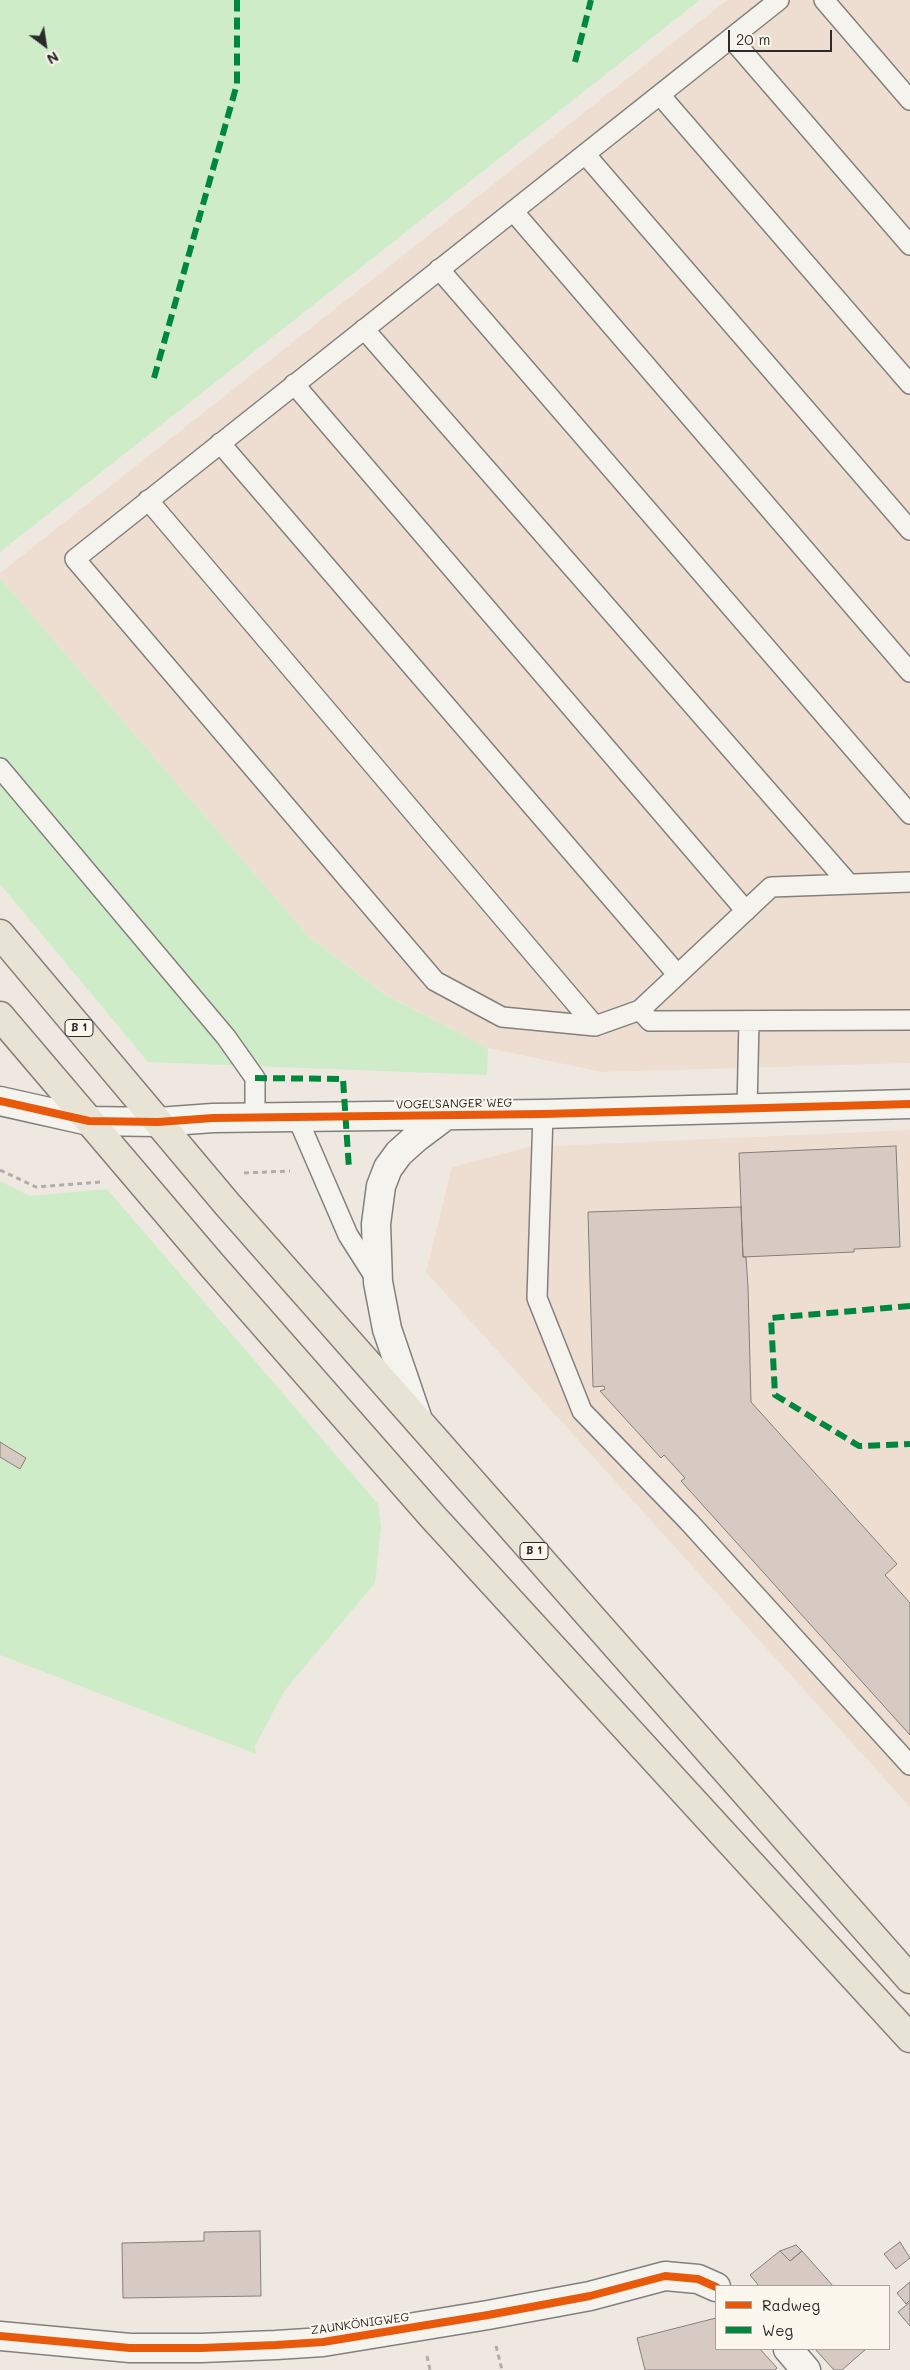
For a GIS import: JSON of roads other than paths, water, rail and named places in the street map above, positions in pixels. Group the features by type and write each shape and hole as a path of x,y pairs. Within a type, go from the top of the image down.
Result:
{"main road":[{"name":"B 1","path":"0,934 158,1122 419,1422 910,1979"},
{"path":"0,1016 205,1257 433,1517 910,2038"}],"street":[{"name":"VOGELSANGER WEG","path":"0,1101 89,1121 158,1122 296,1117 747,1110 910,1104"},
{"path":"419,1422 387,1329 378,1282 376,1224 381,1186 388,1168 399,1153 416,1136 445,1116"},
{"name":"ZAUNKÖNIGWEG","path":"0,2336 130,2348 201,2348 295,2344 323,2342 488,2315 590,2296 665,2276 698,2279 715,2287"},
{"path":"789,2350 806,2370"}],"lane":[{"path":"779,0 75,558 436,981 502,1017 595,1026 640,1010 771,888 910,882"},
{"path":"824,0 910,100"},
{"path":"731,38 910,245"},
{"path":"660,94 910,384"},
{"path":"585,154 910,530"},
{"path":"513,211 910,672"},
{"path":"439,270 910,814"},
{"path":"364,330 849,884"},
{"path":"294,384 746,911"},
{"path":"220,443 677,974"},
{"path":"148,500 595,1026"},
{"path":"0,768 226,1037 255,1078 254,1118"},
{"path":"640,1010 650,1021 910,1020"},
{"path":"747,1110 749,1021"},
{"path":"543,1114 537,1298 582,1411 689,1522 910,1766"},
{"path":"296,1117 348,1235 378,1282"}]}
